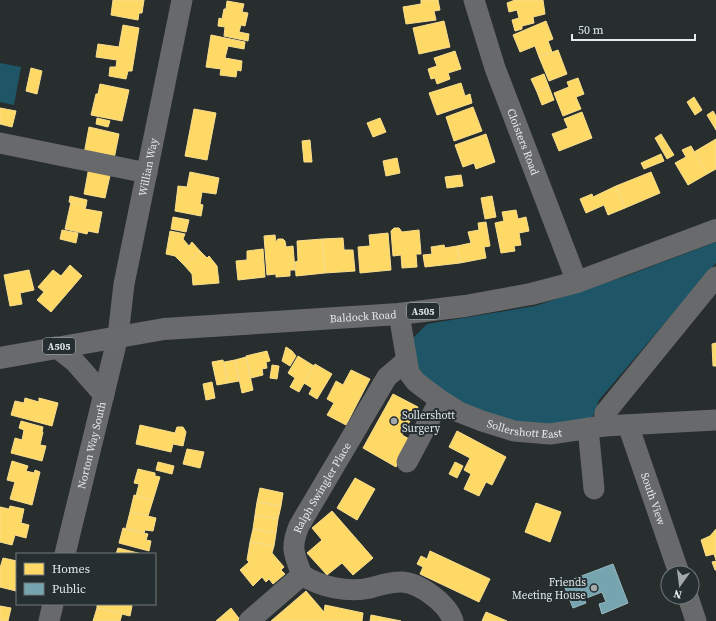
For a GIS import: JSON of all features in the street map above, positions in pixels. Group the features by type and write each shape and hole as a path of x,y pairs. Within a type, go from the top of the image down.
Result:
{"main road":[{"name":"Baldock Road","path":"0,358 164,329 223,324 399,314 465,306 531,294 577,282 716,230"}],"street":[{"name":"Willian Way","path":"118,336 124,284 182,0"},
{"name":"Cloisters Road","path":"474,0 495,68 577,282"},
{"path":"0,143 147,173"},
{"path":"594,489 596,427 605,413 716,276"},
{"name":"Sollershott East","path":"399,314 406,361 409,373 416,382 459,412 514,431 550,434 628,424 716,420"},
{"name":"Norton Way South","path":"65,553 118,336"},
{"path":"56,347 75,362 104,395"},
{"name":"Ralph Swingler Place","path":"302,575 293,551 293,539 299,526 387,377 406,361"},
{"path":"407,462 440,400"},
{"name":"South View","path":"628,424 677,565"},
{"path":"254,616 302,575 314,582 350,589 370,588 384,583 403,582 423,590 439,600 453,621"},
{"path":"49,621 53,605"},
{"path":"691,605 696,621"}],"shaded area":[{"path":"0,63 21,67 14,105 0,102"},
{"path":"716,242 716,263 599,400 592,419 542,424 513,422 482,411 449,396 424,378 417,368 413,338 427,324 535,306 626,276"}],"building: Homes":[{"path":"113,0 144,0 142,13 139,13 138,20 111,15"},
{"path":"421,0 438,0 440,10 434,11 436,20 406,24 403,7 421,4"},
{"path":"515,0 543,0 545,14 533,17 534,23 522,26 522,29 515,31 512,20 519,18 517,10 509,12 507,3"},
{"path":"227,1 244,4 242,12 248,13 245,26 241,25 239,32 249,34 248,41 224,36 225,27 218,26 219,18 222,19 224,9 226,9"},
{"path":"444,21 450,47 419,54 413,28"},
{"path":"546,21 553,39 548,41 552,52 539,57 535,46 520,52 513,35"},
{"path":"123,25 139,28 132,71 128,71 126,79 109,76 110,67 116,67 117,60 96,57 98,44 119,47"},
{"path":"211,35 245,42 244,49 228,46 225,58 242,61 241,71 237,70 236,77 220,75 221,69 206,67"},
{"path":"558,50 567,74 549,81 539,57"},
{"path":"455,51 461,69 448,73 450,79 437,84 435,78 431,79 428,69 437,66 434,58"},
{"path":"31,68 42,71 37,94 26,91"},
{"path":"544,74 549,87 537,92 531,79"},
{"path":"578,78 584,94 576,97 581,109 563,116 554,93 569,87 567,82"},
{"path":"461,83 465,96 470,94 472,103 437,115 429,93"},
{"path":"100,84 129,90 122,121 91,115"},
{"path":"549,87 554,100 542,105 537,92"},
{"path":"694,97 702,110 695,115 687,102"},
{"path":"473,107 482,131 454,141 446,117"},
{"path":"0,108 16,111 12,127 0,124"},
{"path":"194,109 216,113 207,160 185,156"},
{"path":"713,111 716,116 716,130 707,115"},
{"path":"582,112 592,138 559,151 552,134 568,128 564,119"},
{"path":"97,118 110,121 108,127 96,124"},
{"path":"380,118 386,132 373,137 367,123"},
{"path":"89,127 119,134 113,164 84,154"},
{"path":"486,134 495,162 476,169 474,163 463,167 455,145"},
{"path":"661,134 674,155 667,159 655,138"},
{"path":"716,139 716,169 707,174 694,152"},
{"path":"310,140 312,162 304,162 302,141"},
{"path":"691,146 707,174 688,185 675,163 686,157 682,150"},
{"path":"661,154 664,161 644,169 641,163"},
{"path":"397,158 400,173 386,176 383,161"},
{"path":"89,167 111,171 105,198 84,194"},
{"path":"190,172 219,178 216,194 202,192 200,204 203,205 201,216 175,211 178,186 187,187"},
{"path":"651,172 660,193 625,208 616,186"},
{"path":"461,175 463,186 447,188 445,177"},
{"path":"616,186 625,208 608,215 604,205 586,213 580,199 592,194 593,197"},
{"path":"70,196 87,200 86,206 69,202"},
{"path":"492,196 496,217 485,219 481,198"},
{"path":"71,202 86,206 85,209 102,212 98,233 88,231 87,234 65,229"},
{"path":"516,210 518,219 526,217 529,231 519,233 521,245 514,246 515,251 501,253 495,223 504,221 502,212"},
{"path":"173,217 189,220 186,232 171,229"},
{"path":"486,222 490,246 484,247 486,258 460,263 457,246 471,243 468,232 479,230 478,223"},
{"path":"394,228 399,228 402,232 419,230 421,254 416,254 417,267 402,268 401,255 393,256 391,231"},
{"path":"62,230 78,233 76,243 60,239"},
{"path":"170,231 185,234 183,239 189,246 192,242 200,251 184,265 175,256 166,254"},
{"path":"388,233 391,270 360,273 358,247 370,246 369,235"},
{"path":"275,235 276,242 278,239 283,239 286,247 293,246 295,270 290,270 290,276 276,277 276,274 267,275 264,236"},
{"path":"343,238 344,250 353,250 355,271 325,273 322,239"},
{"path":"322,239 325,273 296,276 295,262 298,261 297,241"},
{"path":"444,245 445,248 457,246 460,263 425,267 423,255 432,254 431,247"},
{"path":"263,249 265,277 238,280 236,261 247,260 247,251"},
{"path":"200,251 207,258 209,256 217,266 219,283 193,285 192,274 184,265"},
{"path":"70,265 82,276 51,312 37,300 44,292 38,287 53,270 61,276"},
{"path":"29,270 34,290 20,293 22,304 10,306 4,275"},
{"path":"716,343 716,366 713,366 712,344"},
{"path":"286,347 296,356 290,366 282,361"},
{"path":"267,351 270,361 266,362 267,368 262,369 263,375 251,378 246,356"},
{"path":"298,356 314,366 299,392 290,387 295,378 288,373"},
{"path":"246,357 253,390 242,393 235,360"},
{"path":"223,360 228,383 217,385 212,362"},
{"path":"235,360 239,381 228,383 224,362"},
{"path":"315,364 332,374 317,399 309,394 312,388 304,383"},
{"path":"272,365 279,366 277,379 270,378"},
{"path":"351,370 370,379 346,425 327,415 334,403 327,399 336,381 343,385"},
{"path":"212,382 215,398 206,400 203,384"},
{"name":"Sollershott Surgery","path":"393,394 418,407 402,435 411,440 396,467 363,448"},
{"path":"25,398 39,402 39,398 58,403 52,426 11,415 15,401 24,403"},
{"path":"21,421 43,427 40,445 46,446 42,461 11,453 15,438 22,440 24,430 19,428"},
{"path":"140,425 175,433 177,427 183,427 186,432 183,446 173,444 171,452 136,444"},
{"path":"457,431 506,457 492,485 486,482 479,496 464,489 471,474 464,470 470,458 449,447"},
{"path":"187,449 204,452 200,468 183,464"},
{"path":"12,461 28,466 26,471 34,473 35,470 40,472 32,505 10,499 15,482 7,480"},
{"path":"158,462 174,466 172,474 156,470"},
{"path":"455,462 463,466 457,478 449,474"},
{"path":"138,469 155,473 155,476 160,477 153,500 136,496 139,484 134,483"},
{"path":"355,478 375,489 357,520 337,508"},
{"path":"260,488 283,493 281,506 257,502"},
{"path":"134,495 153,500 148,516 130,512"},
{"path":"257,502 281,506 278,519 255,515"},
{"path":"536,503 561,512 550,542 525,532"},
{"path":"10,506 24,509 21,523 29,525 26,538 15,535 12,545 0,542 0,507 9,509"},
{"path":"332,511 373,558 353,575 342,563 327,575 307,553 322,540 312,528"},
{"path":"130,512 156,518 153,531 145,530 144,533 126,528"},
{"path":"255,515 278,519 276,533 253,529"},
{"path":"123,528 148,534 146,540 151,541 149,551 119,543"},
{"path":"253,529 276,533 274,546 250,542"},
{"path":"716,529 716,560 714,554 706,556 701,540 710,536"},
{"path":"250,542 274,546 272,553 284,567 281,570 285,574 273,584 269,579 266,582 262,577 253,586 240,570 249,562 247,560"},
{"path":"118,548 138,553 116,553"},
{"path":"430,551 490,579 479,602 420,574 423,567 417,564 421,556 427,559"},
{"path":"3,558 16,561 16,591 0,587 0,568"},
{"path":"716,561 716,570 715,570 712,562"},
{"path":"306,591 324,612 325,605 363,613 362,621 271,621"},
{"path":"97,605 132,606 130,616 97,608"},
{"path":"0,606 11,608 8,621 0,621"},
{"path":"97,608 122,614 120,621 93,621"},
{"path":"231,608 241,621 216,621"},
{"path":"486,612 507,621 482,621"},
{"path":"371,615 401,621 370,621"}],"building: Public":[{"name":"Friends Meeting House","path":"613,564 628,603 602,614 599,604 606,602 602,592 584,599 586,603 573,608 563,583"}],"place":[{"name":"Sollershott Surgery","path":"394,421"},
{"name":"Friends Meeting House","path":"594,588"}]}
